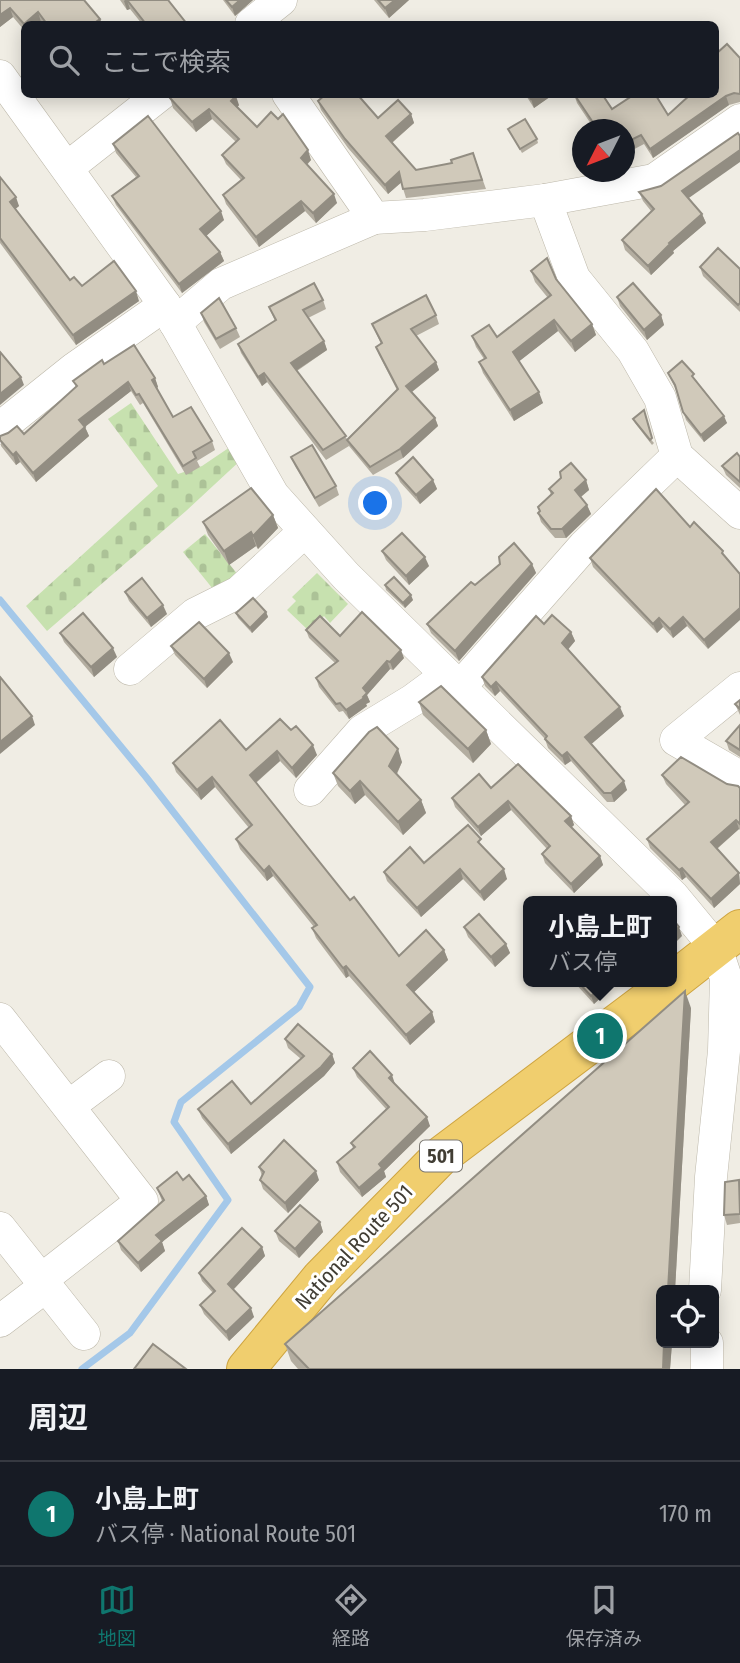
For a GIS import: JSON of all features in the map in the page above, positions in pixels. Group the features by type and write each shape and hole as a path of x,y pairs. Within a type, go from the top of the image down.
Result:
{"highway":[{"name":"National Route 501","path":"677,978 728,939"},
{"name":"National Route 501","path":"253,1366 321,1278 441,1156 665,987"}],"street":[{"path":"255,21 278,1"},
{"path":"0,76 170,314 273,495 345,576 673,896"},
{"path":"67,168 157,98"},
{"path":"291,98 374,218"},
{"path":"0,428 75,368 221,284 374,218 425,215 545,200 654,180 740,120"},
{"path":"545,200 574,278 634,351 660,398 677,456 740,513"},
{"path":"310,790 362,731 413,700 454,681 584,546 677,456"},
{"path":"130,670 195,614 239,592 305,531"},
{"path":"740,688 676,740 740,777"},
{"path":"677,899 728,939 724,1051 711,1177 705,1285"},
{"path":"0,1321 142,1200 69,1107 5,1012"},
{"path":"69,1107 109,1076"},
{"path":"0,1228 84,1334"},
{"path":"707,1348 707,1369"}],"green space":[{"path":"131,403 178,474 202,466 233,445 242,459 47,631 26,606 158,486 108,419"},
{"path":"205,534 239,576 217,594 183,552"},
{"path":"317,573 348,604 330,623 324,616 309,631 287,610 296,601 292,597"}],"building":[{"path":"0,0 84,0 100,19 45,21 38,12 28,21 21,21 10,8 0,15"},
{"path":"127,0 168,0 185,21 144,21"},
{"path":"226,0 240,0 232,7"},
{"path":"378,0 395,0 385,8"},
{"path":"727,44 740,58 740,94 726,96 650,149 641,135 635,138 635,119 591,119 577,98 605,98 612,109 629,98 657,98 668,115 687,98 719,98 719,51"},
{"path":"170,98 234,98 231,101 257,127 271,112 278,119 283,114 308,150 301,158 334,194 313,213 301,201 256,237 223,195 244,178 222,155 239,139 209,109 192,122"},
{"path":"321,98 360,98 378,118 398,100 411,114 386,136 416,170 452,163 451,160 473,153 482,180 403,189 399,172 385,185 345,139 318,101"},
{"path":"148,116 221,211 200,229 220,252 179,284 112,196 139,176 113,144"},
{"path":"525,119 537,139 520,149 508,129"},
{"path":"738,133 740,150 682,191 702,214 648,266 622,240 654,209 639,192 661,186"},
{"path":"0,177 16,197 10,202 70,280 74,277 82,286 114,261 136,291 73,335 0,238"},
{"path":"718,248 740,269 738,305 700,267"},
{"path":"547,258 556,279 592,324 571,341 554,320 513,352 539,392 510,410 479,362 486,358 472,336 489,325 497,337 551,295 531,271"},
{"path":"314,283 323,300 303,310 324,341 291,363 346,436 323,450 264,373 258,377 238,344 276,320 269,307"},
{"path":"633,283 661,315 644,330 617,297"},
{"path":"426,295 436,315 411,329 436,362 406,386 435,418 400,449 370,467 347,440 398,389 376,347 382,343 372,324"},
{"path":"219,298 236,328 216,339 201,313"},
{"path":"134,345 155,378 152,380 173,417 191,407 212,441 193,452 196,458 183,466 139,394 136,395 128,382 79,420 85,427 33,473 16,452 13,455 0,440 0,436 17,426 24,434 77,386 73,381 102,360 104,364"},
{"path":"0,352 21,377 0,394"},
{"path":"682,361 724,416 701,435 683,412 675,385 668,373"},
{"path":"644,410 652,438 650,440 633,419"},
{"path":"312,445 336,486 315,498 291,457"},
{"path":"737,453 740,457 740,482 722,466"},
{"path":"413,457 433,480 416,495 396,473"},
{"path":"571,463 586,480 575,490 587,505 562,529 551,529 538,513 538,507 553,493 549,489 561,478 560,472"},
{"path":"251,488 273,515 253,536 251,532 224,551 203,522"},
{"path":"656,489 690,527 694,522 723,551 740,574 740,608 704,640 683,617 670,629 659,618 653,624 590,558"},
{"path":"402,533 425,557 406,576 382,551"},
{"path":"514,543 532,564 455,651 427,624 471,582 475,585 500,564 499,557"},
{"path":"394,577 411,595 403,603 385,585"},
{"path":"142,578 163,605 147,618 125,592"},
{"path":"253,598 266,612 250,628 236,613"},
{"path":"362,612 401,650 390,662 387,661 363,688 367,693 364,698 346,710 340,703 336,704 316,678 338,661 306,630 320,616 340,636"},
{"path":"83,613 113,648 91,667 60,633"},
{"path":"552,615 571,632 562,643 620,707 585,737 624,781 611,793 604,793 567,752 562,756 545,739 547,736 496,682 491,687 482,677 536,616 544,624"},
{"path":"199,622 229,653 204,679 171,646"},
{"path":"0,677 32,716 0,742"},
{"path":"441,686 486,730 468,749 419,702"},
{"path":"280,719 291,730 296,726 313,745 292,768 277,751 250,775 350,900 354,897 399,956 426,930 444,950 407,985 432,1012 406,1035 346,966 343,968 312,928 317,925 269,866 264,871 236,839 252,825 212,777 197,790 173,763 220,720 246,750"},
{"path":"740,725 740,750 726,741"},
{"path":"377,727 398,749 389,766 421,800 398,822 360,781 350,791 333,773 369,732"},
{"path":"681,757 727,784 740,788 740,824 736,820 711,842 739,873 711,899 682,868 679,870 647,839 689,802 662,775"},
{"path":"518,764 571,816 565,821 600,856 571,884 542,854 550,846 508,801 478,827 452,798 479,774 491,788"},
{"path":"468,825 481,839 478,842 504,869 480,892 460,869 417,908 384,872 410,847 424,863"},
{"path":"479,914 506,944 491,957 464,927"},
{"path":"583,987 601,987 591,996"},
{"path":"685,991 668,1285 656,1285 656,1348 664,1348 663,1369 309,1369 285,1344"},
{"path":"298,1024 332,1054 321,1067 228,1144 198,1109 232,1081 251,1104 304,1056 285,1039"},
{"path":"370,1051 392,1075 389,1078 427,1117 379,1164 382,1168 359,1188 337,1162 355,1147 351,1143 389,1107 353,1068"},
{"path":"284,1140 316,1171 285,1203 260,1180 264,1172 259,1167"},
{"path":"177,1172 183,1180 189,1175 206,1196 156,1235 162,1241 138,1263 118,1241 164,1200 157,1188"},
{"path":"739,1180 740,1214 724,1215 725,1182"},
{"path":"300,1205 320,1222 295,1249 275,1231"},
{"path":"242,1228 262,1247 228,1284 251,1308 226,1332 200,1305 215,1291 199,1273"},
{"path":"153,1344 186,1369 134,1369"}],"waterway":[{"path":"0,600 146,777 310,987 299,1007 181,1102 174,1122 228,1200 130,1333 82,1369"}],"place":[{"name":"小島上町","path":"600,1036"}]}
